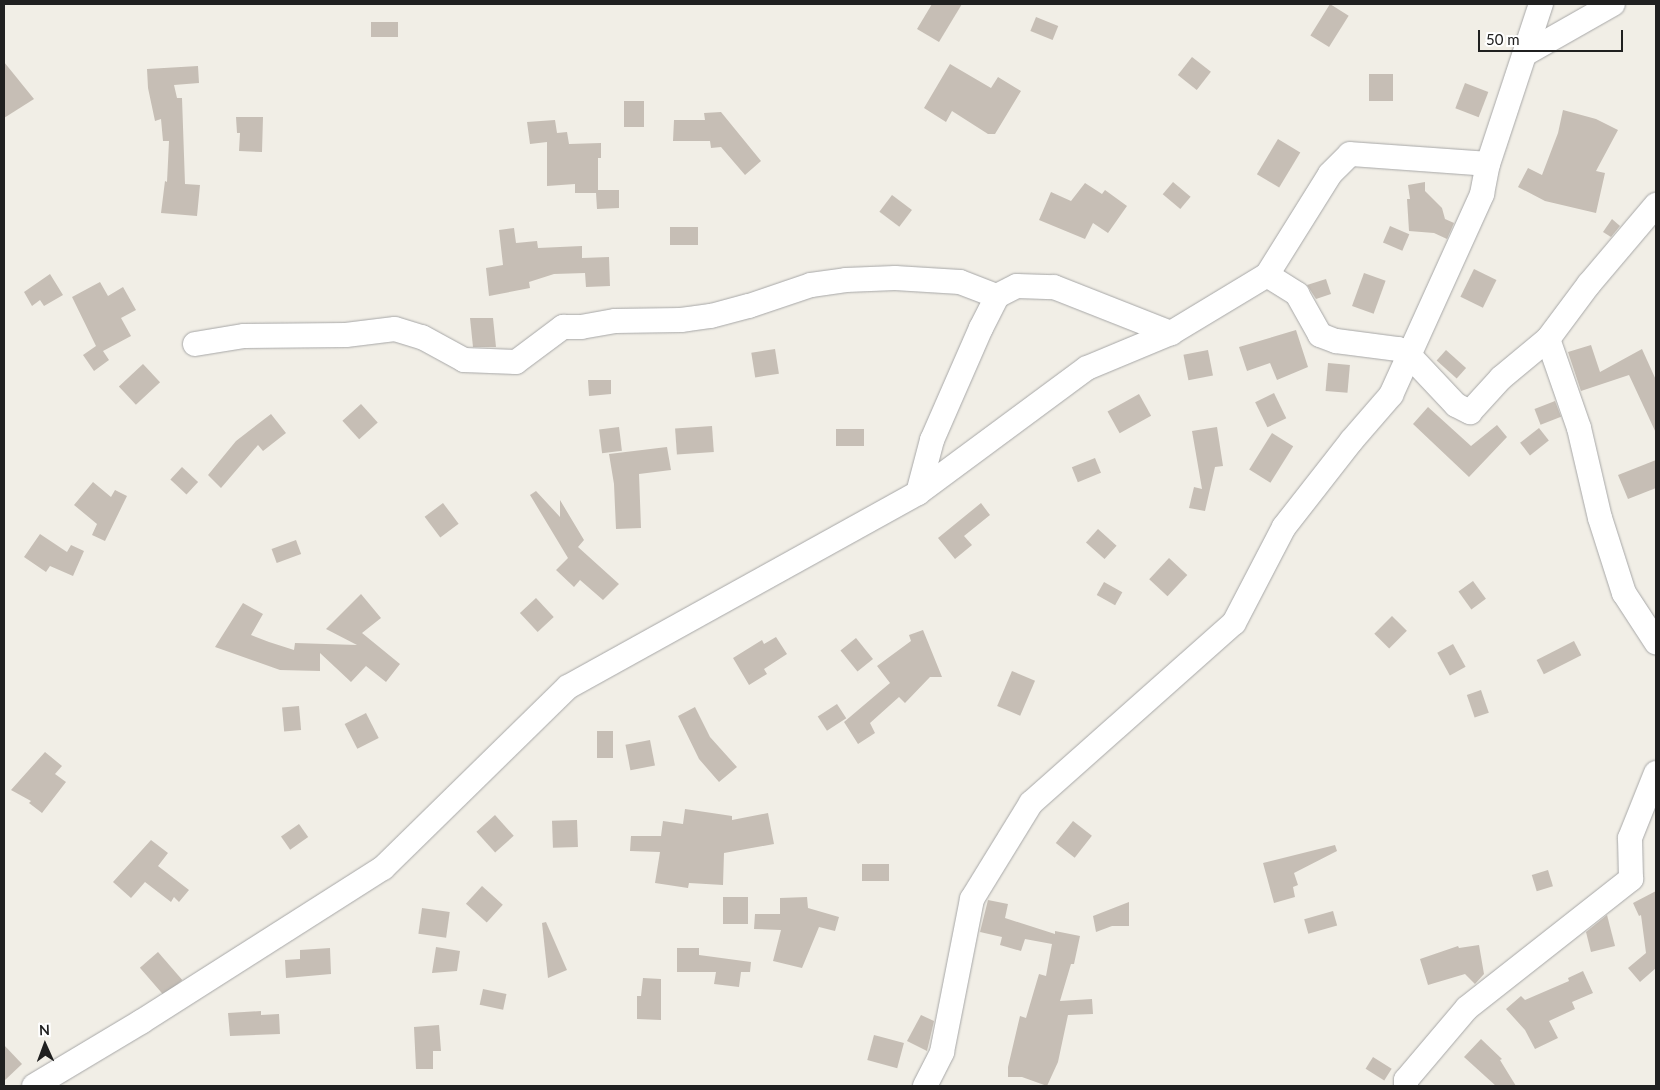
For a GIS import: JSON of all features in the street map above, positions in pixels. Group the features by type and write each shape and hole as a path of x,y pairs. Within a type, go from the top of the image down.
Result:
{"street":[{"path":"925,1086 942,1052 972,898 1032,803 1234,623 1284,527 1352,440 1391,395 1482,194 1488,164 1541,4"},
{"path":"1525,54 1613,4"},
{"path":"34,1086 141,1022 383,868 568,687 918,493 1088,368 1171,333 1267,275 1330,174 1350,154 1488,164"},
{"path":"1267,275 1298,294 1320,336 1336,341 1398,349 1408,354 1456,405 1470,412 1501,378 1548,339 1589,284 1656,206"},
{"path":"195,344 244,336 346,335 395,329 422,337 464,360 516,362 564,327 581,327 614,321 681,320 711,316 811,286 846,280 895,278 960,282 998,296"},
{"path":"918,493 932,440 981,328 998,296 1017,286 1054,287 1171,333"},
{"path":"1548,339 1578,428 1600,518 1624,593 1656,642"},
{"path":"1406,1086 1406,1080 1467,1008 1632,879 1630,838 1656,773"}],"building":[{"path":"932,4 962,4 939,42 917,29"},
{"path":"1330,4 1349,16 1329,47 1310,35"},
{"path":"1036,17 1058,26 1053,40 1030,31"},
{"path":"371,22 398,22 398,37 371,37"},
{"path":"1192,57 1211,72 1197,90 1178,75"},
{"path":"4,62 34,99 4,118"},
{"path":"950,64 991,88 998,77 1021,91 995,134 988,134 952,111 946,122 924,108"},
{"path":"198,66 199,83 174,85 177,98 182,98 185,184 200,185 197,216 161,213 165,181 167,182 169,141 163,141 161,119 155,121 148,88 147,69"},
{"path":"1369,74 1393,74 1393,101 1369,101"},
{"path":"1465,83 1488,92 1479,117 1455,108"},
{"path":"624,101 644,101 644,127 624,127"},
{"path":"1563,110 1596,119 1618,130 1596,171 1605,173 1596,213 1545,201 1518,187 1528,168 1542,175 1558,133"},
{"path":"721,112 761,161 745,175 721,147 711,148 710,141 673,141 674,120 705,120 704,113"},
{"path":"236,117 263,117 262,152 239,151 240,133 237,133"},
{"path":"555,120 557,133 567,132 569,144 601,143 601,158 598,158 598,190 619,190 619,208 597,209 596,193 575,193 575,184 547,186 547,142 530,144 527,122"},
{"path":"1278,139 1300,152 1279,188 1257,174"},
{"path":"1173,182 1191,197 1180,209 1163,194"},
{"path":"1425,182 1425,191 1442,208 1445,219 1454,223 1447,239 1434,233 1409,231 1407,199 1410,199 1408,185"},
{"path":"1085,183 1102,194 1105,190 1127,206 1108,233 1093,223 1085,239 1039,220 1051,192 1071,201"},
{"path":"892,195 912,210 899,227 879,212"},
{"path":"1612,219 1620,226 1611,237 1603,232"},
{"path":"1390,226 1409,234 1402,251 1383,243"},
{"path":"670,227 698,227 698,245 670,245"},
{"path":"514,228 516,243 537,241 538,248 582,246 582,258 609,257 610,286 586,287 585,273 554,274 529,282 530,288 489,296 486,268 503,265 499,230"},
{"path":"1474,269 1496,280 1483,308 1460,297"},
{"path":"1364,273 1386,281 1374,314 1352,306"},
{"path":"50,274 63,295 44,306 40,300 32,306 24,292"},
{"path":"1326,279 1331,294 1316,299 1307,285"},
{"path":"100,282 108,296 123,287 136,310 121,318 131,336 103,351 109,360 94,371 83,355 96,346 72,297"},
{"path":"470,318 493,318 496,347 473,347"},
{"path":"1296,330 1308,367 1277,380 1270,363 1247,371 1239,347"},
{"path":"1591,345 1600,372 1642,349 1656,380 1656,433 1629,375 1581,391 1568,352"},
{"path":"775,349 779,374 755,377 751,353"},
{"path":"1208,350 1213,376 1188,380 1183,355"},
{"path":"1446,350 1466,368 1457,378 1437,360"},
{"path":"1328,363 1350,365 1347,393 1326,391"},
{"path":"143,364 160,382 136,405 119,387"},
{"path":"588,380 611,380 611,394 589,396"},
{"path":"1274,393 1286,418 1267,427 1255,402"},
{"path":"1139,394 1151,416 1120,433 1108,411"},
{"path":"1555,401 1561,417 1541,425 1534,409"},
{"path":"361,404 378,423 359,439 342,421"},
{"path":"1428,407 1471,446 1497,425 1507,437 1469,477 1413,424"},
{"path":"271,414 286,433 263,451 258,445 221,488 208,475 236,441"},
{"path":"712,426 714,452 677,455 675,429"},
{"path":"619,427 622,451 602,453 599,429"},
{"path":"1217,427 1223,466 1215,467 1205,511 1189,508 1194,487 1202,489 1192,431"},
{"path":"1539,428 1549,441 1530,455 1520,443"},
{"path":"836,429 864,429 864,446 836,446"},
{"path":"1272,433 1293,446 1270,483 1249,469"},
{"path":"667,447 671,470 639,474 641,528 616,529 614,484 609,454"},
{"path":"1095,458 1101,473 1078,482 1072,467"},
{"path":"1656,460 1656,488 1628,499 1618,475"},
{"path":"182,467 198,482 186,494 170,479"},
{"path":"93,482 111,497 115,490 127,496 105,541 92,535 97,524 74,505"},
{"path":"536,491 560,517 560,500 584,540 578,547 619,584 603,600 580,580 574,587 556,570 568,558 530,495"},
{"path":"443,503 459,524 440,538 425,517"},
{"path":"981,503 990,515 964,536 972,545 955,559 938,538"},
{"path":"1098,529 1117,546 1105,559 1086,542"},
{"path":"40,534 67,552 71,545 84,551 73,576 50,566 46,572 24,557"},
{"path":"296,540 301,554 277,563 272,549"},
{"path":"1169,558 1187,575 1168,596 1149,579"},
{"path":"1473,581 1486,599 1471,609 1458,592"},
{"path":"1104,582 1122,592 1115,605 1097,595"},
{"path":"361,594 381,618 362,633 400,664 386,682 366,666 351,682 320,653 320,671 280,670 215,647 243,603 263,614 251,635 269,642 294,650 295,643 357,645 326,629"},
{"path":"536,598 554,617 538,632 520,613"},
{"path":"1392,616 1407,631 1389,649 1374,634"},
{"path":"923,630 942,677 930,677 905,703 899,697 870,723 875,733 858,744 844,722 890,683 877,666 911,641 909,635"},
{"path":"776,637 787,654 764,669 767,674 749,685 733,658 762,640 764,644"},
{"path":"856,638 873,659 857,672 840,651"},
{"path":"1574,641 1581,655 1544,674 1537,660"},
{"path":"1453,644 1466,667 1450,675 1437,653"},
{"path":"1012,671 1035,681 1020,716 997,706"},
{"path":"1481,690 1489,713 1475,718 1467,695"},
{"path":"837,704 846,718 827,731 818,717"},
{"path":"299,706 301,730 284,731 282,707"},
{"path":"695,707 710,737 737,767 719,782 699,759 678,716"},
{"path":"366,713 379,738 357,749 345,724"},
{"path":"597,731 613,731 613,758 597,758"},
{"path":"650,740 655,766 630,770 625,745"},
{"path":"45,752 62,766 55,774 66,782 42,813 29,803 31,801 11,790"},
{"path":"685,809 732,816 732,820 768,813 774,844 724,853 723,885 689,883 688,888 655,883 660,852 630,851 631,836 661,836 663,821 683,824"},
{"path":"495,815 514,836 495,853 476,832"},
{"path":"577,820 578,847 553,848 552,821"},
{"path":"1073,821 1092,836 1075,858 1056,843"},
{"path":"299,824 308,837 290,850 281,837"},
{"path":"151,840 168,853 158,866 189,890 179,902 174,897 171,902 145,882 131,898 113,882"},
{"path":"1335,845 1337,851 1294,873 1298,885 1293,887 1295,897 1274,903 1263,863"},
{"path":"862,864 889,864 889,881 862,881"},
{"path":"1548,870 1553,886 1537,891 1532,875"},
{"path":"482,886 503,905 487,923 466,904"},
{"path":"1656,891 1656,968 1640,982 1628,968 1646,953 1641,915 1639,916 1633,903"},
{"path":"723,897 748,897 748,924 723,924"},
{"path":"807,897 808,908 839,917 835,931 819,927 802,968 773,961 781,930 754,929 755,914 780,914 780,898"},
{"path":"988,900 1008,904 1005,918 1055,934 1055,931 1080,936 1074,964 1071,964 1060,1001 1092,999 1093,1014 1068,1015 1058,1062 1047,1086 1022,1077 1008,1077 1008,1067 1020,1016 1026,1018 1039,974 1046,976 1052,944 1025,939 1021,951 1000,945 1002,937 980,932"},
{"path":"1129,902 1129,926 1112,926 1096,932 1093,916"},
{"path":"422,908 450,912 446,938 418,934"},
{"path":"1333,911 1337,925 1308,934 1304,919"},
{"path":"1607,915 1615,946 1591,952 1586,932"},
{"path":"546,922 567,970 548,978 542,923"},
{"path":"1479,945 1484,974 1475,984 1465,974 1428,985 1420,959 1458,946 1459,948"},
{"path":"436,947 460,951 457,971 432,973"},
{"path":"330,948 331,974 286,978 285,960 300,959 300,950"},
{"path":"677,948 699,948 699,955 751,962 750,972 741,972 739,987 714,984 716,972 677,972"},
{"path":"158,952 182,980 164,996 140,968"},
{"path":"1583,971 1593,993 1572,1002 1575,1009 1549,1021 1558,1038 1535,1049 1525,1030 1506,1009 1521,996 1525,1000 1569,981 1568,978"},
{"path":"643,978 661,979 661,1020 637,1019 637,996 641,996"},
{"path":"483,989 506,994 503,1010 480,1005"},
{"path":"261,1011 261,1015 279,1014 280,1034 230,1036 228,1013"},
{"path":"921,1015 934,1021 927,1051 907,1041"},
{"path":"439,1025 441,1051 433,1051 433,1069 416,1069 414,1027"},
{"path":"874,1035 904,1043 897,1068 867,1060"},
{"path":"1481,1039 1502,1059 1500,1060 1516,1086 1496,1086 1464,1057"},
{"path":"4,1045 22,1064 4,1081"},
{"path":"1373,1057 1392,1069 1384,1081 1366,1069"}]}
